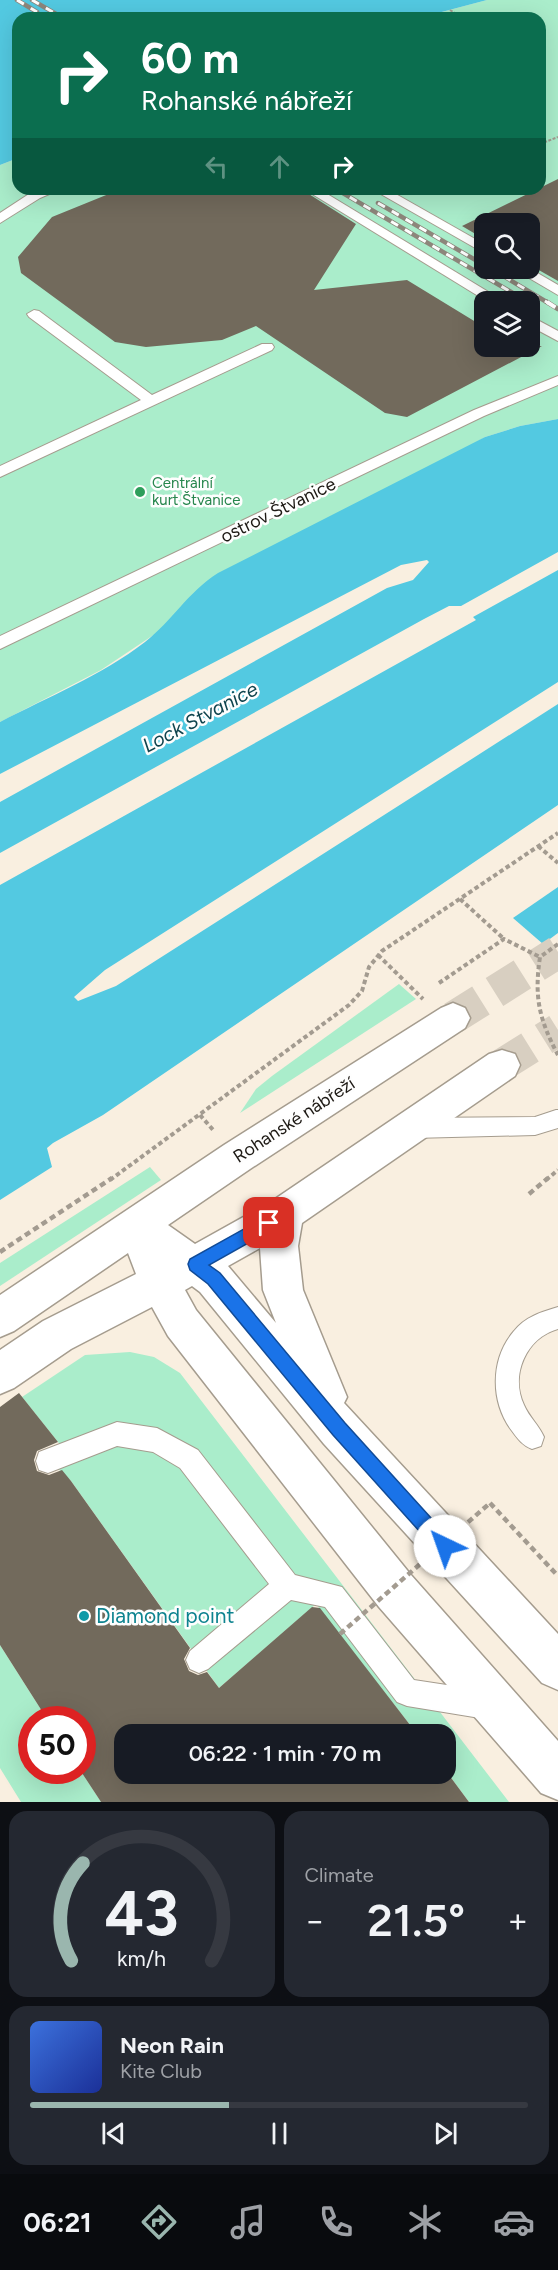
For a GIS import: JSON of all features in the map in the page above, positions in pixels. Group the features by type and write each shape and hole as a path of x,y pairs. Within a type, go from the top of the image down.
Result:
{"main road":[{"name":"Rohanské nábřeží","path":"0,1318 237,1157 439,1009"},
{"path":"0,1374 57,1335 196,1264 285,1213 502,1065"},
{"path":"285,1213 279,1246 283,1290 339,1429"},
{"path":"137,1226 196,1264 221,1287 339,1429 558,1667"},
{"path":"137,1226 159,1282 182,1323 395,1591 558,1776"}],"lane":[{"path":"0,219 36,195"},
{"path":"320,195 480,291"},
{"path":"389,195 474,243"},
{"path":"537,279 558,291"},
{"path":"34,314 151,401"},
{"path":"540,326 558,337"},
{"path":"0,472 267,347"},
{"name":"ostrov Štvanice","path":"0,643 479,413 558,380"},
{"path":"410,1128 535,1126 556,1119"},
{"path":"532,1437 514,1410 507,1387 511,1354 525,1333 547,1320 558,1318"},
{"path":"48,1461 117,1434 157,1440 189,1459 287,1586 333,1596 407,1692 494,1706"},
{"path":"199,1660 287,1586"}],"path":[{"path":"0,1252 108,1181 349,1005 362,991 369,967 378,956 558,833"},
{"path":"538,846 558,863"},
{"path":"460,899 504,939 540,957"},
{"path":"439,983 504,939"},
{"path":"558,944 540,957 535,988 541,1025 558,1055"},
{"path":"378,956 439,1009"},
{"path":"529,1194 558,1170"},
{"path":"340,1634 490,1503 558,1576"}],"green space":[{"name":"Centrální kurt Štvanice","path":"487,0 558,0 558,419 520,426 485,437 152,636 101,670 0,722 0,165 12,160 12,195 546,195 546,12 442,12"},
{"path":"399,984 416,999 240,1113 256,1089 272,1076"},
{"path":"150,1167 161,1180 0,1286 0,1263"},
{"path":"130,1352 154,1357 180,1373 449,1724 409,1724 316,1604 219,1688 71,1481 54,1465 62,1447 22,1397 85,1355"},
{"path":"0,1645 39,1706 18,1706 18,1784 89,1784 101,1802 21,1802 0,1768"},
{"path":"456,1733 509,1802 469,1802 456,1784"}],"water":[{"path":"0,0 487,0 442,12 12,12 12,160 0,165"},
{"name":"Lock Stvanice","path":"558,419 558,552 461,606 449,606 424,619 0,853 0,802 387,588 413,580 429,562 427,560 401,565 0,774 0,722 93,675 128,654 155,634 197,589 218,573 485,437 520,426"},
{"path":"558,570 558,682 105,970 74,997 78,1001 116,986 558,704 558,805 103,1115 53,1143 47,1148 52,1167 0,1200 0,885 476,620 473,617"},
{"path":"558,887 558,933 543,944 513,918"}],"building":[{"path":"558,179 558,281 540,271 540,213 489,213 525,195 546,195 546,185"},
{"path":"106,195 310,195 356,224 314,290 407,280 474,321 474,357 521,357 407,417 385,413 256,326 222,340 146,347 115,342 21,273 18,257 52,217"},
{"path":"474,220 474,233 462,226"},
{"name":"Diamond point","path":"19,1393 58,1442 37,1451 34,1460 37,1471 49,1475 62,1470 71,1481 190,1648 184,1659 189,1671 198,1675 207,1672 219,1688 312,1607 320,1608 409,1724 114,1724 114,1784 456,1784 469,1802 101,1802 89,1784 96,1784 96,1706 39,1706 0,1645 0,1407"}],"tunnel":[{"path":"453,1018 558,952"},
{"path":"502,1065 558,1030"}],"railway":[{"path":"17,0 37,12"},
{"path":"32,0 53,12"},
{"path":"346,195 509,291"},
{"path":"378,203 474,259"},
{"path":"508,279 550,304"},
{"path":"547,302 558,309"}],"place":[{"name":"Centrální kurt Štvanice","path":"140,492"},
{"name":"Diamond point","path":"84,1616"}],"route":[{"path":"269,1223 196,1264 214,1279 339,1429 445,1546"}]}
